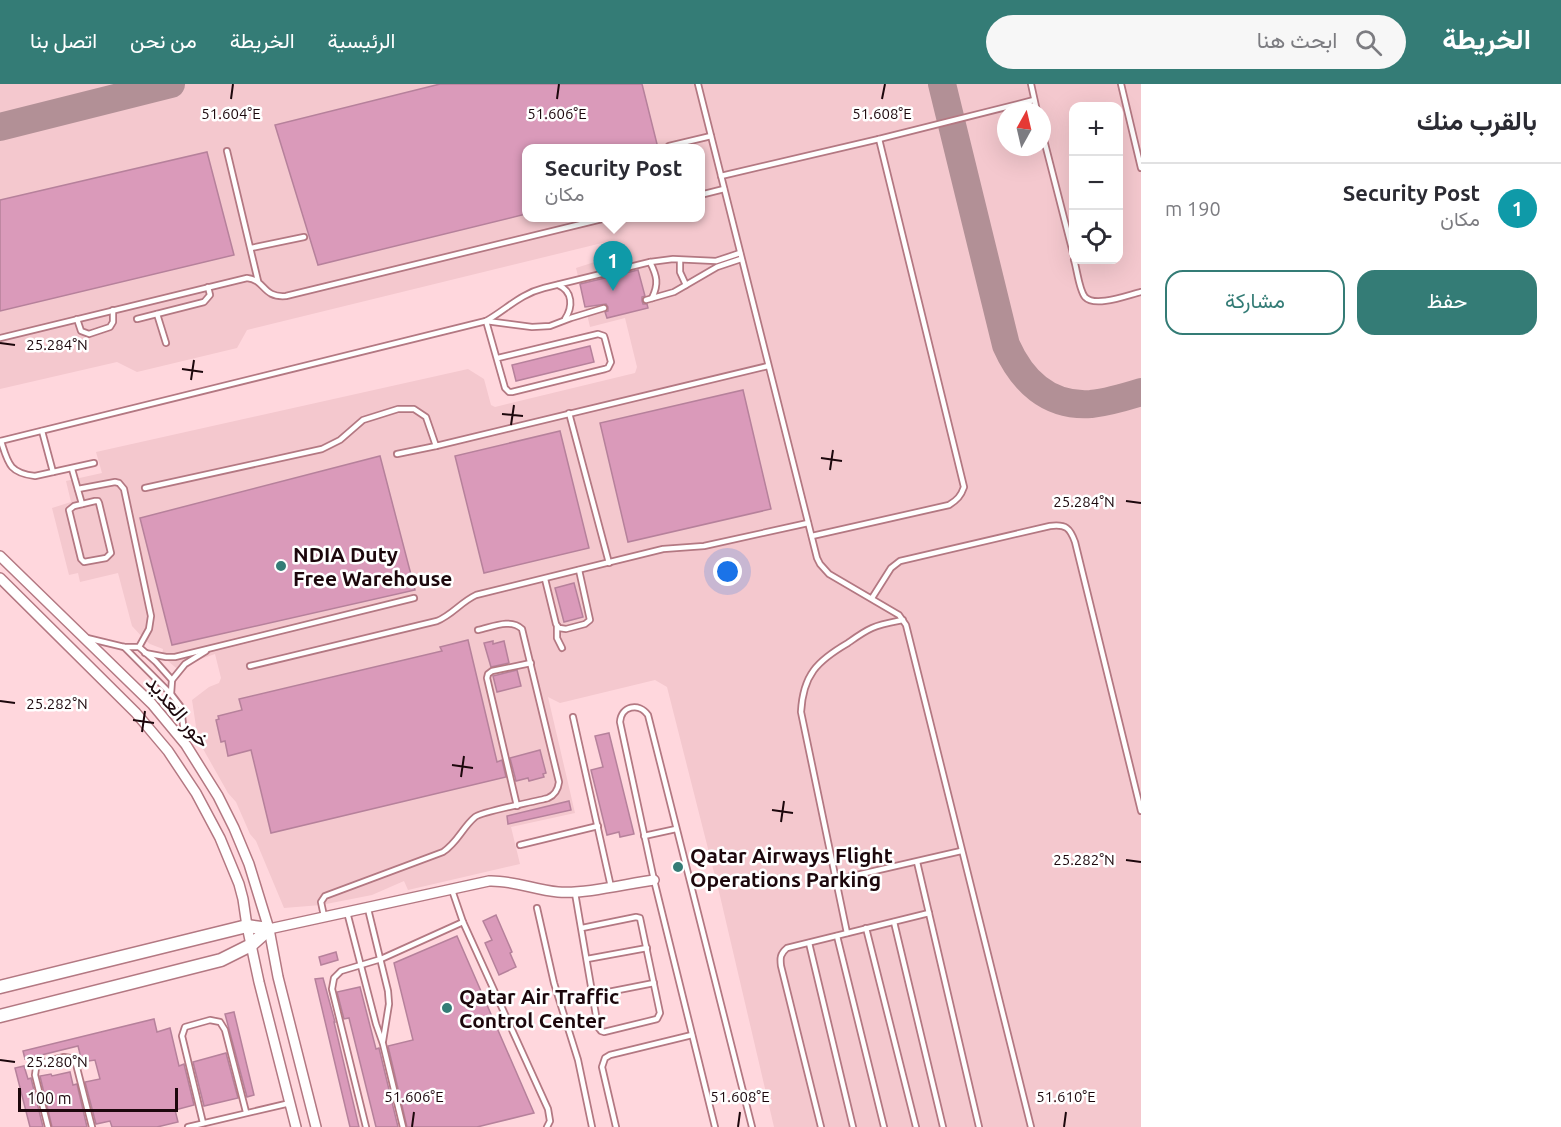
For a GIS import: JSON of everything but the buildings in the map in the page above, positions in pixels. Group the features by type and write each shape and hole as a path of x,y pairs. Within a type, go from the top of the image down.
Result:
{"main road":[{"path":"0,987 247,926 269,929"},
{"path":"0,1016 221,960 251,945 269,929"}],"street":[{"name":"خور العديد","path":"0,556 152,704 186,745 208,779 238,837 249,864 269,929 278,977 316,1127"},
{"name":"خور العديد","path":"0,578 136,713 168,751 196,793 230,860 243,899 251,945 296,1127"},
{"path":"269,929 495,880 555,892 654,880"}],"lane":[{"path":"698,84 817,558 824,570 899,615 906,625 1031,1127"},
{"path":"721,176 1034,100 1031,84"},
{"path":"1120,84 1141,168"},
{"path":"677,144 711,136"},
{"path":"812,536 949,505 957,501 964,487 879,139"},
{"path":"227,151 258,281 273,295 286,296 590,222"},
{"path":"1048,156 1069,238"},
{"path":"705,194 724,189"},
{"path":"251,248 304,237"},
{"path":"486,321 526,294 558,285 650,262 716,261 741,256"},
{"path":"650,262 657,285 649,299 674,292 741,256"},
{"path":"680,260 680,272 686,285"},
{"path":"1075,264 1082,291 1091,301 1101,302 1141,292"},
{"path":"0,338 247,278 258,281"},
{"path":"558,285 566,289 571,300 570,311 564,321"},
{"path":"137,319 204,303 210,295 208,287"},
{"path":"94,463 35,476 20,474 8,463 0,441 486,321 542,327 604,308"},
{"path":"77,319 81,332 89,334 110,327 113,322 113,310"},
{"path":"158,314 165,343"},
{"path":"486,321 505,388 512,392 605,369 611,362 604,336 598,334 498,358"},
{"path":"397,454 768,366"},
{"path":"145,488 322,449 340,440 363,420 398,409 414,409 426,417 436,446"},
{"path":"569,413 609,563"},
{"path":"42,431 53,472"},
{"path":"72,469 82,504"},
{"path":"78,489 115,482 124,489 151,616 149,629 139,647"},
{"path":"96,500 99,502 111,553 108,557 87,563 81,559 69,510 72,506 82,504 96,500"},
{"path":"250,666 437,621 476,595 663,549 704,546 808,523"},
{"path":"872,598 891,568 900,561 1050,526 1066,527 1075,542 1141,811"},
{"path":"557,626 566,629 585,624 590,620 579,570"},
{"path":"545,579 557,626 557,638 562,648"},
{"path":"145,653 170,657 414,598"},
{"path":"847,933 801,711 802,696 808,678 828,654 871,628 903,620"},
{"path":"324,917 321,902 325,896 443,852 455,843 479,814 548,798 555,794 558,786 523,632 518,625 512,623 478,630"},
{"path":"83,638 124,647 139,647 172,680"},
{"path":"124,647 171,693 181,707 186,745"},
{"path":"171,693 172,680 185,664 213,647"},
{"path":"517,806 487,678 492,671 531,663"},
{"path":"715,1127 654,880 620,722 621,715 628,708 638,707 648,715 752,1127"},
{"path":"573,717 611,887"},
{"path":"1134,783 1141,781"},
{"path":"520,845 598,826"},
{"path":"644,836 676,829"},
{"path":"835,880 962,851"},
{"path":"917,862 979,1127"},
{"path":"452,890 463,922 548,1109 550,1115 547,1127"},
{"path":"575,891 598,1027 604,1032 657,1019 660,1012 639,917 582,928"},
{"path":"368,908 389,998 383,1044"},
{"path":"537,908 557,992 578,1060 592,1127"},
{"path":"347,912 403,1127"},
{"path":"821,1127 780,958 782,952 787,948 929,913"},
{"path":"366,1127 332,983 338,973 381,959 463,922"},
{"path":"894,922 943,1127"},
{"path":"866,928 916,1127"},
{"path":"837,936 884,1127"},
{"path":"809,943 853,1127"},
{"path":"587,959 647,948"},
{"path":"592,995 654,983"},
{"path":"203,1123 182,1031 185,1027 210,1020 223,1025 246,1112"},
{"path":"616,1127 602,1067 605,1058 692,1035"},
{"path":"48,1127 35,1075 36,1068 40,1063 64,1057 71,1058 76,1064 92,1127"},
{"path":"188,1127 290,1103"}],"shaded area":[{"path":"0,84 1141,84 1141,1127 774,1127 720,896 667,687 655,680 560,703 548,697 575,813 511,827 520,864 408,890 404,881 372,895 321,905 284,908 256,841 250,834 236,802 228,793 198,740 192,700 209,687 219,683 221,678 215,654 195,661 182,673 162,656 163,649 150,644 132,626 118,573 80,582 78,573 69,575 52,508 71,502 66,481 102,473 96,452 468,369 484,379 491,405 495,407 635,373 637,367 625,318 590,327 576,268 610,257 606,245 602,243 247,330 237,348 137,372 117,362 0,389"}],"taxiway":[{"path":"0,127 171,84"},
{"path":"942,84 1006,345 1012,358 1038,389 1062,401 1091,404 1141,392"}],"place":[{"name":"Security Post","path":"613,291"},
{"name":"NDIA Duty Free Warehouse","path":"281,566"},
{"name":"Qatar Airways Flight Operations Parking","path":"678,867"},
{"name":"Qatar Air Traffic Control Center","path":"447,1008"}]}
